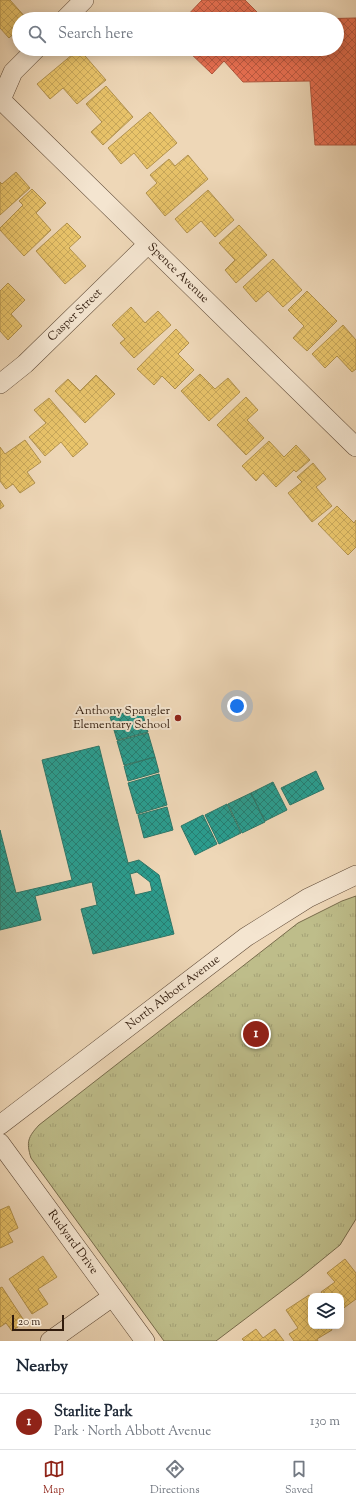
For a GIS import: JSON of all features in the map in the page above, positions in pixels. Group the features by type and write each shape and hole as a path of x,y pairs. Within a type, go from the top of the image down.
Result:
{"street":[{"path":"72,12 84,0"},
{"path":"0,100 13,72 29,56"},
{"name":"Spence Avenue","path":"0,100 356,447"},
{"name":"Casper Street","path":"0,384 25,364 148,244"},
{"name":"North Abbott Avenue","path":"0,1125 246,937 308,898 356,875"},
{"name":"Rudyard Drive","path":"0,1143 145,1341"},
{"path":"50,1341 112,1297"}],"green space":[{"path":"356,896 356,1219 340,1245 302,1276 216,1341 164,1341 31,1158 28,1144 30,1136 39,1125 298,923 342,901"}],"building: Homes":[{"path":"0,0 10,0 21,12 12,12 12,35 9,38 0,28"},
{"path":"71,56 85,56 106,80 77,104 63,88 50,99 37,84"},
{"path":"106,86 133,117 103,145 91,132 102,122 86,104"},
{"path":"150,112 177,143 147,169 134,153 121,164 108,148"},
{"path":"188,155 208,179 165,216 146,193 157,183 150,175 169,159 175,166"},
{"path":"16,172 30,188 0,215 0,182 2,184"},
{"path":"32,189 46,203 36,213 51,230 24,256 0,230 0,228 23,205 19,201"},
{"path":"208,190 234,220 215,237 201,221 187,233 175,219"},
{"path":"67,223 81,237 69,248 86,266 65,284 36,251"},
{"path":"239,225 267,255 236,283 225,270 235,260 219,243"},
{"path":"273,259 302,290 283,307 268,291 256,302 243,287"},
{"path":"8,283 25,300 11,314 22,326 8,340 0,331 0,291"},
{"path":"307,291 337,321 307,351 293,338 304,326 288,310"},
{"path":"131,307 145,323 158,311 171,325 134,358 120,343 125,339 112,325"},
{"path":"343,325 356,340 356,369 352,372 337,356 325,368 312,354"},
{"path":"176,329 189,343 178,354 194,370 175,389 162,376 154,385 137,369"},
{"path":"200,374 215,389 228,378 240,392 209,421 181,391"},
{"path":"96,375 115,394 85,423 55,391 68,379 80,391"},
{"path":"246,397 258,410 247,420 264,438 246,455 217,425"},
{"path":"49,398 88,444 73,457 61,442 45,456 29,437 46,423 34,410"},
{"path":"25,440 41,462 27,472 35,483 20,493 13,484 6,489 0,481 0,447 5,454"},
{"path":"269,441 284,457 296,445 310,460 296,472 294,470 276,487 263,473 256,481 242,466"},
{"path":"313,463 326,479 316,487 332,506 312,522 288,493 302,482 297,477"},
{"path":"0,500 4,506 0,509"},
{"path":"337,506 354,523 356,520 356,547 348,555 318,524"},
{"path":"9,1206 18,1228 8,1233 13,1242 0,1248 0,1210"},
{"path":"43,1256 57,1277 38,1289 48,1304 32,1314 9,1279"},
{"path":"345,1259 356,1273 356,1299 344,1308 344,1293 322,1293 321,1292 335,1282 327,1273"},
{"path":"2,1287 25,1322 12,1331 6,1323 0,1327 0,1288"},
{"path":"308,1296 308,1329 332,1330 317,1339 318,1341 294,1341 289,1334 298,1328 286,1310"},
{"path":"256,1329 263,1338 275,1329 284,1341 244,1341 242,1339"}],"building: Shops":[{"path":"202,0 245,0 257,12 191,12"},
{"path":"344,18 356,18 356,145 315,145 310,81 243,82 224,61 212,74 193,56 344,56"}],"building: Schools":[{"path":"141,708 148,732 117,740 110,717"},
{"path":"148,733 155,757 124,765 117,741"},
{"path":"99,746 128,863 139,860 159,875 174,934 93,954 81,909 97,905 92,882 35,896 41,920 0,930 0,830 16,893 72,880 42,760","holes":["137,872 150,882 152,891 135,895 130,874"]},
{"path":"155,757 159,772 128,781 124,766"},
{"path":"316,771 324,789 290,805 281,788"},
{"path":"159,774 167,805 137,814 128,783"},
{"path":"273,782 287,810 265,821 251,793"},
{"path":"251,793 265,822 242,833 228,804"},
{"path":"227,804 241,833 219,844 205,815"},
{"path":"167,807 173,830 144,838 138,815"},
{"path":"203,815 217,844 195,855 181,826"}],"place":[{"name":"Anthony Spangler Elementary School","path":"178,718"},
{"name":"Starlite Park","path":"256,1034"}]}
